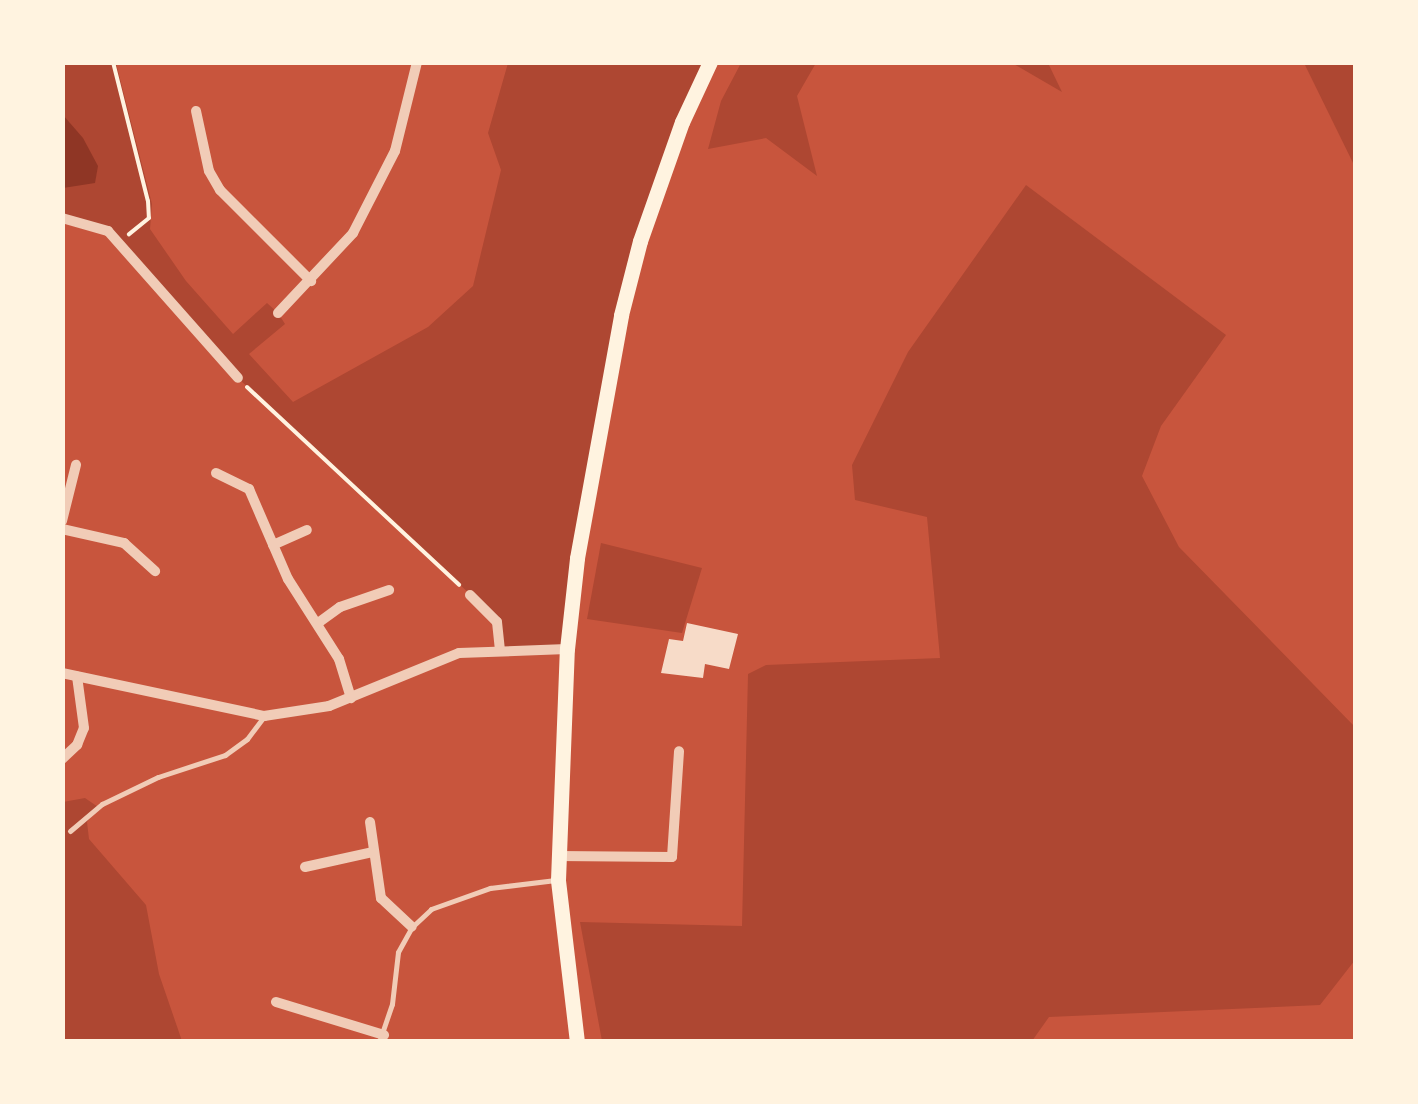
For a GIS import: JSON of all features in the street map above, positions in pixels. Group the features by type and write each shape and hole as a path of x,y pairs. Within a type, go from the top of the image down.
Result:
{"main road":[{"path":"577,1042 558,880 567,649 576,558 621,315 657,187 710,62"}],"street":[{"path":"278,313 353,233 396,151 417,62"},
{"path":"196,111 209,171 220,190 312,281"},
{"path":"62,218 108,232 140,263 238,378"},
{"path":"62,521 76,466"},
{"path":"216,472 249,489 288,578 339,660 351,698"},
{"path":"62,529 124,543 155,571"},
{"path":"274,545 307,530"},
{"path":"318,623 340,607 389,590"},
{"path":"470,595 496,622 500,651"},
{"path":"62,673 264,716 322,708 458,653 567,649"},
{"path":"62,758 77,746 84,728 77,676"},
{"path":"558,856 672,857 680,751"},
{"path":"370,822 380,898 412,927"},
{"path":"305,867 373,852"},
{"path":"276,1002 300,1013 349,1021 381,1038"}],"lane":[{"path":"70,830 102,804 158,778 225,755 246,739 264,716"},
{"path":"381,1038 398,952 412,927 430,910 490,888 558,880"}],"path":[{"path":"114,62 144,181 149,218 118,244"},
{"path":"238,378 470,595"}],"shaded area":[{"path":"62,63 116,63 152,204 150,229 186,281 233,334 267,303 278,313 285,324 249,354 293,402 428,327 473,286 501,170 488,133 508,63 710,63 640,241 567,649 500,651 497,622 487,610 238,378 108,231 63,218"},
{"path":"741,63 816,63 797,96 817,176 766,138 708,149 721,101"},
{"path":"1012,63 1048,63 1062,92"},
{"path":"1304,63 1355,63 1355,167"},
{"path":"63,115 83,138 98,166 95,183 63,188"},
{"path":"1026,185 1226,335 1161,426 1142,476 1179,547 1355,727 1355,960 1320,1005 1049,1017 1032,1041 602,1041 580,922 742,926 748,674 766,665 940,658 927,517 855,500 852,465 908,352"},
{"path":"601,543 702,568 682,633 587,619"},
{"path":"85,798 98,807 87,822 89,839 146,905 159,974 182,1041 63,1042 63,802"}],"building":[{"path":"687,623 738,634 729,669 705,664 703,678 661,673 669,639 683,641"}]}
